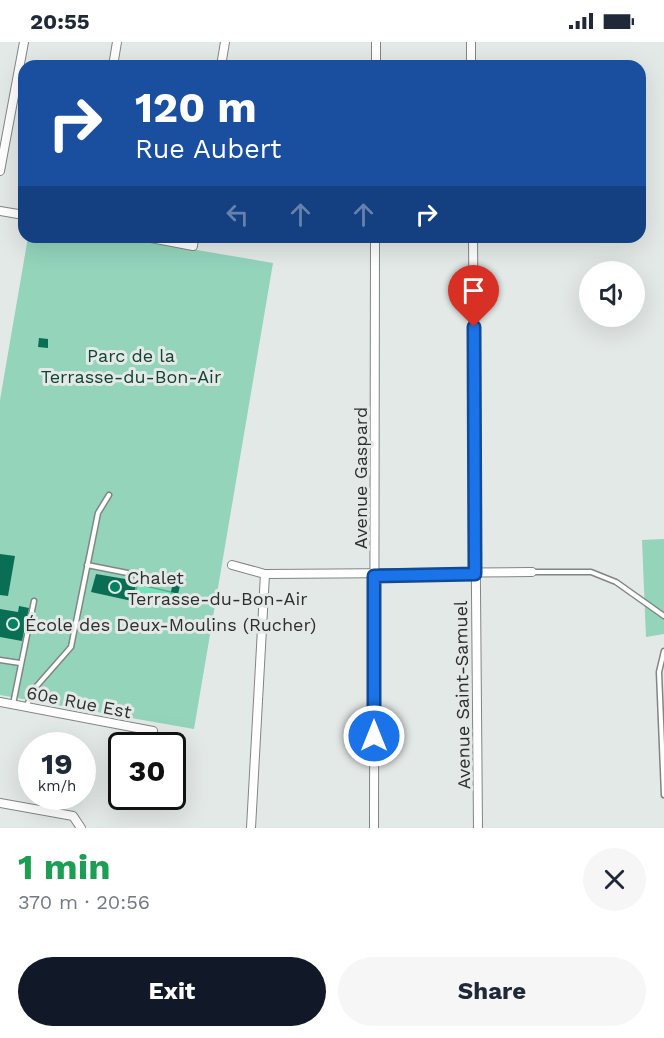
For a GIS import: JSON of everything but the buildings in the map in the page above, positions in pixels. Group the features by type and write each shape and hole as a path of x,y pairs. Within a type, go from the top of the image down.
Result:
{"street":[{"path":"21,60 24,42"},
{"path":"114,60 117,42"},
{"path":"222,60 225,42"},
{"path":"376,42 376,60"},
{"path":"471,42 471,60"},
{"path":"0,171 18,74"},
{"path":"0,211 18,214"},
{"name":"Avenue Gaspard","path":"374,828 375,243"},
{"name":"Avenue Saint-Samuel","path":"473,243 478,828"},
{"path":"232,566 265,574 374,576 532,572"},
{"path":"251,828 265,574"},
{"name":"60e Rue Est","path":"0,702 153,731"},
{"path":"0,803 73,816 81,828"}],"lane":[{"path":"26,708 35,688 71,647 98,513 109,495"},
{"path":"87,566 168,581"},
{"path":"532,572 591,572 616,582 664,616"},
{"path":"13,704 34,601"},
{"path":"664,651 659,672 662,689 664,793"},
{"path":"0,660 20,663"}],"green space":[{"name":"Parc de la Terrasse-du-Bon-Air","path":"27,243 156,243 273,263 194,729 0,695 0,400"},
{"path":"664,539 664,634 646,637 642,540"}],"shaded area":[{"path":"137,584 171,592 174,596 174,603 170,603 169,607 134,601"}],"place":[{"name":"Chalet Terrasse-du-Bon-Air","path":"115,587"},
{"name":"École des Deux-Moulins (Rucher)","path":"13,624"}],"route":[{"path":"374,736 374,576 475,574 474,327"}]}
